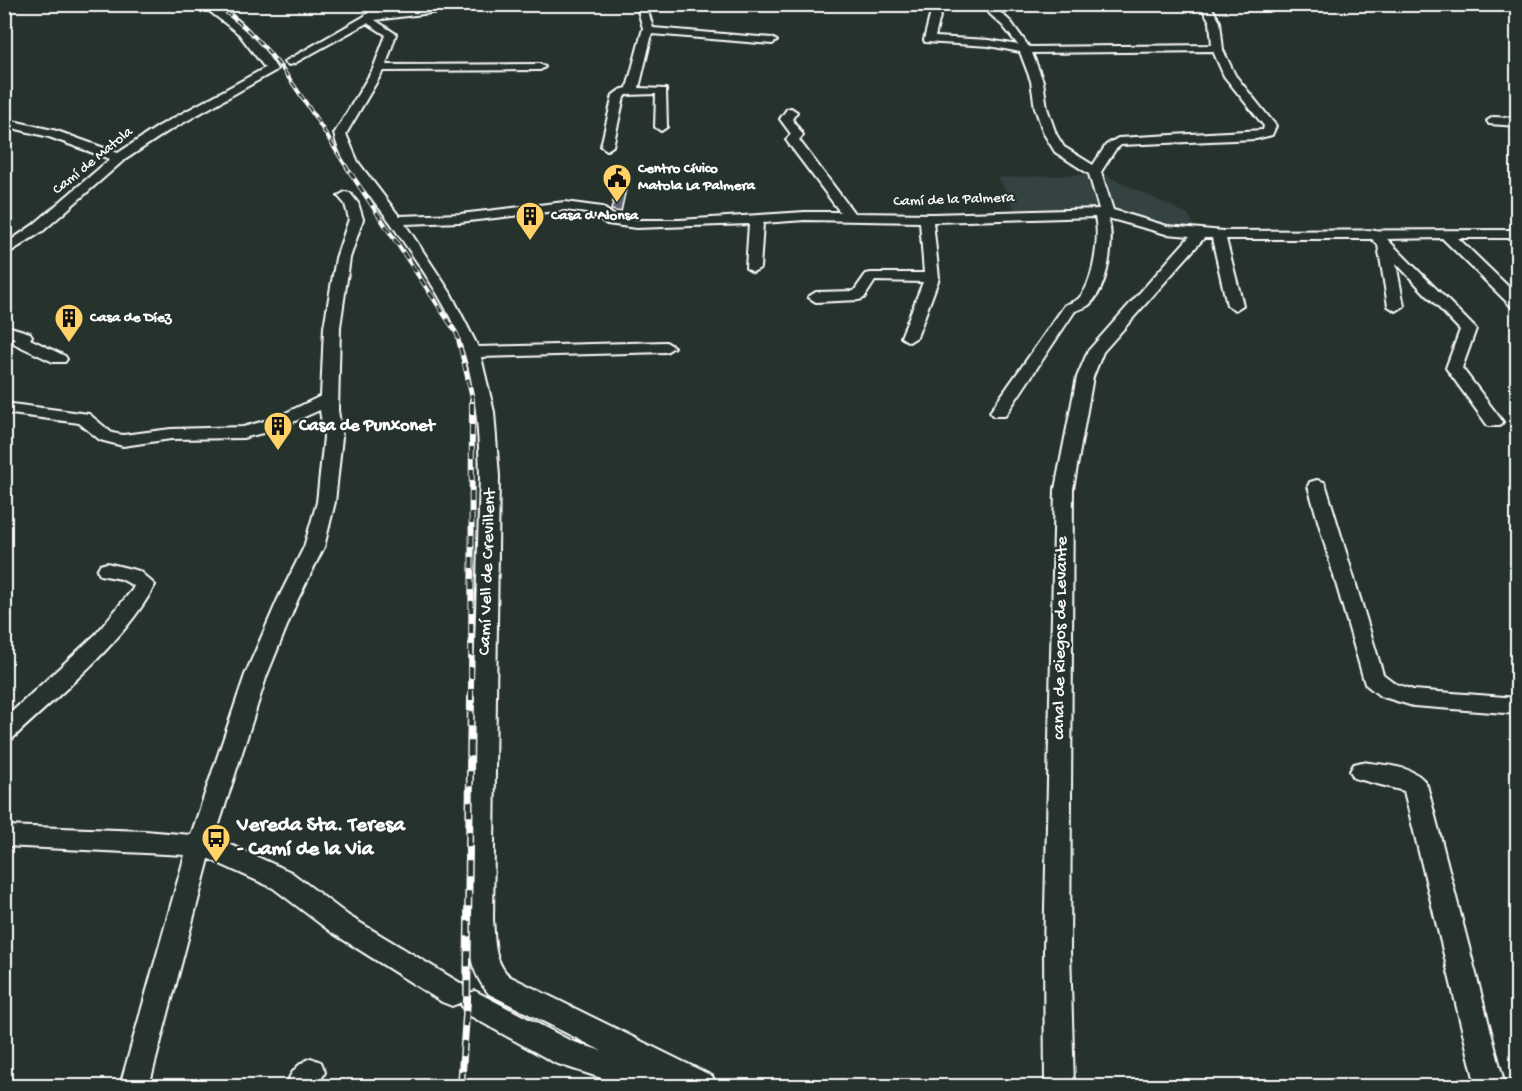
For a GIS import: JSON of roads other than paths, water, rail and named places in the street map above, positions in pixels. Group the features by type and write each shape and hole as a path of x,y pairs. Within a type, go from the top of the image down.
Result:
{"street":[{"name":"Camí de Matola","path":"5,251 38,228 119,158 163,129 271,69 252,40 236,24 205,4"},
{"path":"289,62 368,18 387,4"},
{"path":"368,18 479,4"},
{"path":"636,91 633,89 647,31 641,4"},
{"path":"938,4 929,40 989,43 1025,50 1218,48"},
{"path":"984,4 1016,34 1025,50 1037,81 1041,108 1050,134 1059,149 1095,172"},
{"path":"999,412 1070,308 1083,302 1096,282 1105,223 1095,172 1110,148 1118,142 1160,138 1256,135 1268,132 1270,126 1230,76 1218,48 1215,22 1205,4"},
{"name":"Camí Vell de Crevillent","path":"368,18 391,34 380,68 340,134 349,157 394,220 454,313 471,352 481,387 490,447 491,520 480,919 482,955 486,970 498,985 702,1086"},
{"path":"647,31 772,41"},
{"path":"380,68 540,68"},
{"path":"607,146 619,95 636,91 662,92 662,127"},
{"path":"792,112 786,119 793,126 796,135 792,140 851,218"},
{"path":"1493,121 1518,122"},
{"path":"4,122 53,134 119,158"},
{"path":"134,1086 200,846 256,675 288,599 314,547 326,502 333,437 329,399 332,327 343,258 356,219 351,203 345,196"},
{"name":"Camí de la Palmera","path":"394,220 460,218 565,206 597,210 612,221 636,224 679,224 805,216 926,218 1104,213 1166,230 1209,234 1381,240 1518,234"},
{"path":"753,268 756,218"},
{"path":"909,337 932,278 926,218"},
{"path":"1209,234 1235,304"},
{"name":"canal de Riegos de Levante","path":"1060,1086 1057,950 1064,489 1085,377 1096,351 1209,234"},
{"path":"1446,236 1518,305"},
{"path":"1381,240 1396,306"},
{"path":"1381,240 1468,329 1454,368 1494,422"},
{"path":"816,297 859,296 871,277 932,278"},
{"path":"4,330 24,336 21,342 59,359"},
{"path":"471,352 666,347"},
{"path":"4,408 83,418 90,421 100,434 116,440 170,434 232,434 271,424 304,412 329,399"},
{"path":"1317,486 1373,678 1388,690 1413,698 1518,706"},
{"path":"4,732 103,639 145,585 127,573 107,570"},
{"path":"1362,771 1404,779 1415,785 1491,1086"},
{"path":"4,836 200,846 224,853 282,880 340,924 463,998 565,1053 669,1086"}],"railway":[{"path":"213,4 235,19 274,58 307,104 351,174"},
{"path":"350,172 457,334 473,401"},
{"path":"471,700 472,400"},
{"path":"461,1086 467,1001 471,698"}],"place":[{"name":"Centro Cívico Matola La Palmera","path":"617,204"},
{"name":"Casa d'Alonsa","path":"530,242"},
{"name":"Casa de Díez","path":"69,344"},
{"name":"Casa de Punxonet","path":"278,452"},
{"name":"Vereda Sta. Teresa - Camí de la Via","path":"216,864"}]}
